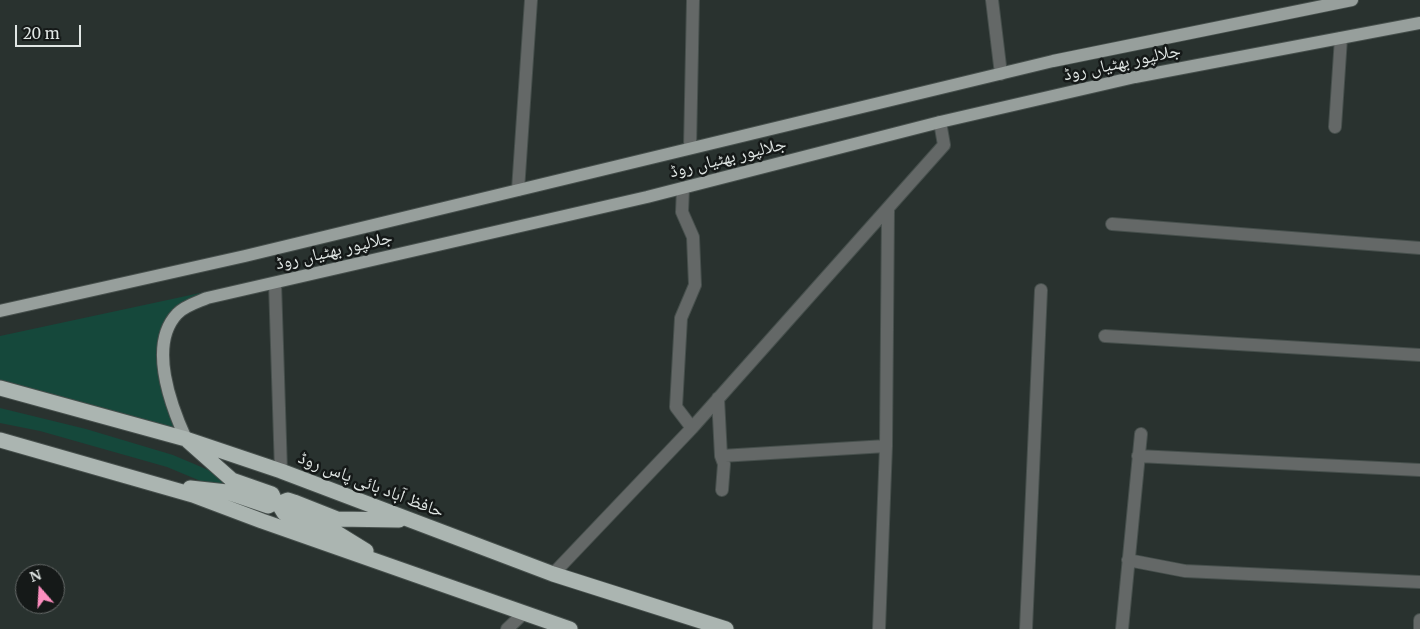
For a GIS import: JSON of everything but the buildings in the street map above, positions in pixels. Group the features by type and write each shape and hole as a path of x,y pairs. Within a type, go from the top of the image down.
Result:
{"highway":[{"name":"حافظ آباد بائی پاس روڈ","path":"0,388 186,438 281,471 554,574 726,629"},
{"path":"145,480 227,492 268,506 272,504 274,498 272,494 232,480 186,438"},
{"path":"0,440 193,495 570,629"},
{"path":"393,567 332,530 284,513 282,508 283,502 288,500 337,518 410,520"}],"main road":[{"name":"جلالپور بھٹیاں روڈ","path":"0,311 245,256 690,148 868,108 1001,74 1327,2 1352,0"},
{"name":"جلالپور بھٹیاں روڈ","path":"186,438 165,381 163,356 167,333 177,314 207,298 683,188 940,122 1135,77 1420,23"}],"street":[{"path":"518,190 531,0"},
{"path":"690,148 693,0"},
{"path":"992,0 1001,74"},
{"path":"1335,128 1341,38"},
{"path":"554,574 692,428 944,145 940,122"},
{"path":"683,188 682,212 693,237 695,285 681,318 676,407 692,428"},
{"path":"879,629 886,446 888,210"},
{"path":"1112,224 1420,248"},
{"path":"275,283 281,471"},
{"path":"1026,629 1041,290"},
{"path":"1105,336 1420,356"},
{"path":"718,398 721,456 724,464 722,490"},
{"path":"1122,629 1141,434"},
{"path":"721,456 886,446"},
{"path":"1138,456 1420,470"},
{"path":"1128,560 1185,570 1420,582"},
{"path":"508,629 524,613"},
{"path":"1420,620 1420,629"}],"green space":[{"path":"228,287 177,314 163,356 186,439 0,388 0,336"},
{"path":"0,408 86,429 173,455 232,480 227,492 167,467 40,431 0,423"}]}
